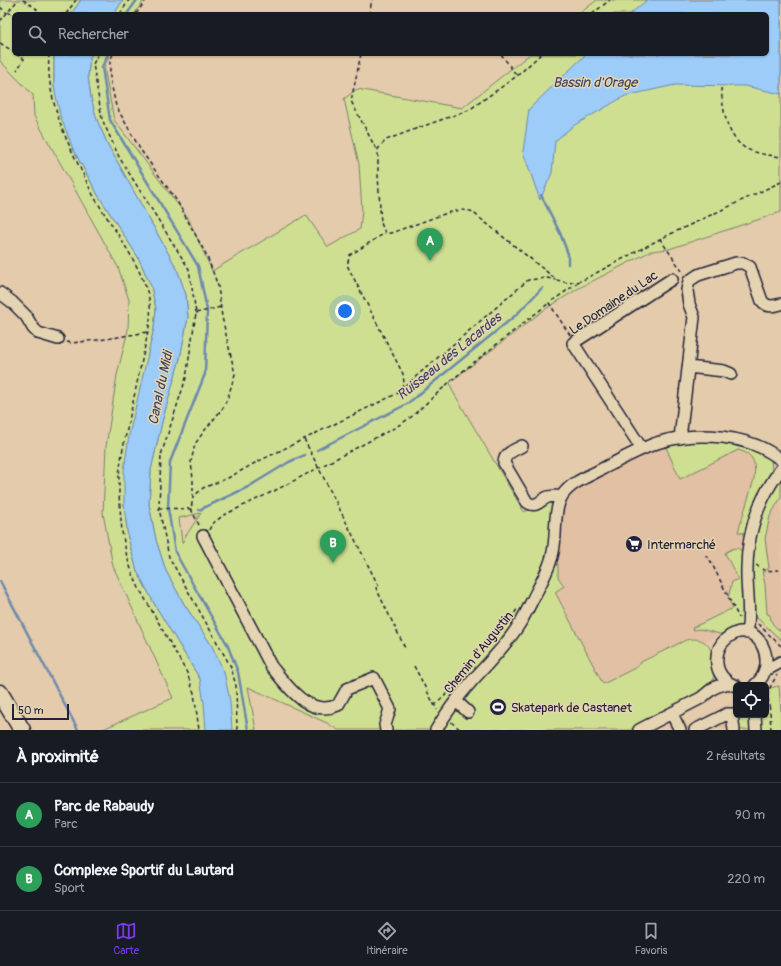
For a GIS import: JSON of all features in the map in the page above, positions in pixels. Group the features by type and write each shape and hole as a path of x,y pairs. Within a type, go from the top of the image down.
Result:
{"highway":[{"path":"0,693 22,730"}],"street":[{"path":"680,438 694,317 689,304 687,290 689,281 698,275 736,263 743,263 750,267 762,301 772,307 781,304"},
{"name":"Le Domaine du Lac","path":"642,450 573,343 672,279"},
{"path":"0,294 12,302 26,316 33,328 38,333 58,339"},
{"path":"688,367 724,371 730,374"},
{"path":"522,446 507,455 504,459 504,463 526,502 531,505 534,505 547,498 562,496 576,483 642,450 658,443 680,438 707,436 732,439 755,445 781,460"},
{"path":"747,632 750,620 747,559 752,524 764,494 781,469"},
{"name":"Chemin d'Augustin","path":"436,730 444,716 511,636 528,609 551,561 555,544 558,510 562,496"},
{"path":"203,536 271,666 300,699 314,707 328,708 338,704 347,689 374,678 390,709 385,725 386,730"},
{"path":"639,730 672,714 701,698 712,689 729,681 717,667 716,658 718,649 730,636 747,632 762,639 771,647 772,660 777,667 761,682"},
{"path":"456,701 468,712"},
{"path":"672,714 680,730"},
{"path":"695,730 727,714 732,714 734,730"},
{"path":"755,718 756,730"},
{"path":"762,718 763,730"}],"path":[{"path":"0,21 18,0"},
{"path":"23,0 37,9 35,12"},
{"path":"67,12 76,0"},
{"path":"121,12 129,0"},
{"path":"137,12 146,0"},
{"path":"369,12 372,0"},
{"path":"595,12 610,0"},
{"path":"0,7 12,15"},
{"path":"0,43 12,51"},
{"path":"17,70 24,59 20,56"},
{"path":"49,56 51,91 57,114 68,144 95,198 130,254 147,291 150,303 148,332 122,453 119,474 120,515 127,557 132,572 139,588 187,673 194,693 199,730"},
{"path":"97,56 93,64 102,119 119,157 189,269 196,313 186,378 161,455 159,508 169,557 231,667 236,686 237,730"},
{"path":"112,56 110,62 110,78 116,106 140,149 177,200 207,256 218,286 222,307 222,317 235,374 223,408 195,444 191,462 194,479 192,509 203,536"},
{"path":"360,56 351,101 375,147 378,149"},
{"path":"503,56 516,76"},
{"path":"385,233 382,223 378,175 378,149 386,140 469,110 516,76 539,56"},
{"path":"721,88 722,103 730,130 740,145 748,150 781,157"},
{"path":"203,536 212,524 224,516 396,427 410,418 453,379 549,303 580,281 660,239 781,182"},
{"path":"398,393 404,384 403,374 347,265 350,254 385,233 391,233 447,213 461,210 471,211 557,280"},
{"path":"660,239 689,281"},
{"path":"193,497 203,488 228,478 398,393 528,280 546,278 568,283 580,281"},
{"path":"549,303 574,342"},
{"path":"196,313 222,307"},
{"path":"58,339 71,343 148,332"},
{"path":"304,439 379,587 376,588 405,648"},
{"path":"159,508 192,509"},
{"path":"747,559 765,571 780,570"},
{"name":"Chemin d'Augustin","path":"509,622 519,605"},
{"path":"414,666 437,710"},
{"path":"769,688 777,667"},
{"name":"Chemin d'Augustin","path":"434,706 455,686"},
{"path":"769,706 771,730"}],"shaded area":[{"path":"689,441 781,457 781,643 753,614 746,614 741,626 704,642 698,639 686,640 641,662 637,667 603,684 555,591 564,586 558,577 558,564 555,563 562,512 566,501 575,492 611,470 651,450 665,445"},
{"path":"730,703 733,709 733,718 736,718 737,730 669,730 666,725 681,717 686,725 693,727 698,725 696,721"}],"green space":[{"path":"0,0 81,0 72,12 12,12 12,56 54,56 54,87 73,149 98,195 138,257 151,286 156,309 154,328 148,355 124,504 128,538 137,571 155,605 200,679 203,693 212,646 184,604 166,571 156,540 149,504 151,470 162,422 180,358 188,317 186,295 177,269 108,145 97,120 91,98 88,76 91,56 109,56 104,67 114,120 188,218 212,271 306,215 328,247 360,229 362,211 359,164 344,99 357,89 462,108 527,56 769,56 769,12 582,12 597,0 781,0 781,212 669,249 651,251 579,288 544,310 450,382 452,390 524,512 543,503 554,501 555,563 558,564 558,577 564,586 555,592 603,684 637,667 641,662 686,640 695,639 706,643 711,650 714,676 709,687 651,721 630,730 338,730 327,723 248,687 256,730 101,730 173,698 113,566 103,513 106,447 117,375 128,330 129,300 118,267 34,116 33,95 0,61","holes":["201,513 185,537 182,543 179,518"]},
{"path":"123,0 144,0 135,12 115,12"},
{"path":"711,440 743,444 765,455 771,460 772,470 754,506 745,533 738,532 754,479 755,472 751,456 738,450 680,479 665,445 689,441"},
{"path":"781,477 781,497 770,516 765,539 769,568 762,572 765,584 767,614 770,615 772,623 781,631 781,640 753,614 750,566 759,514"},
{"path":"736,548 741,551 743,557 744,620 741,626 726,633 720,634 700,629 694,630 692,628 733,608 728,598 732,582 738,579 725,553"},
{"path":"779,686 781,730 737,730 736,718 769,718 769,688"}],"water":[{"path":"81,0 123,0 115,12 72,12"},
{"name":"Bassin d'Orage","path":"647,0 781,0 781,94 745,86 675,85 625,96 573,126 555,141 552,173 540,200 523,152 529,109 584,56 769,56 769,12 632,12"},
{"name":"Canal du Midi","path":"54,56 91,56 88,76 91,98 97,120 108,145 177,269 186,295 188,317 180,358 162,422 151,470 149,504 156,540 166,571 184,604 212,646 224,672 230,701 232,730 206,730 200,679 155,605 137,571 128,538 124,504 124,470 129,435 154,328 156,309 151,286 138,257 98,195 73,149 60,115 54,87"}],"waterway":[{"path":"128,12 137,0"},
{"path":"107,56 102,67 110,120 198,266 207,310 205,374 170,462 168,508 175,552 227,644 238,672 248,730"},
{"name":"Ruisseau des Lacardes","path":"541,195 560,233 568,254 568,264"},
{"name":"Ruisseau des Lacardes","path":"317,450 407,404 516,315 542,288"},
{"name":"Ruisseau des Lacardes","path":"199,510 248,487 289,462 305,455"},
{"path":"0,581 78,730"}],"place":[{"name":"Parc de Rabaudy","path":"430,261"},
{"name":"Intermarché","path":"634,544"},
{"name":"Complexe Sportif du Lautard","path":"333,563"},
{"name":"Skatepark de Castanet","path":"498,707"}]}
